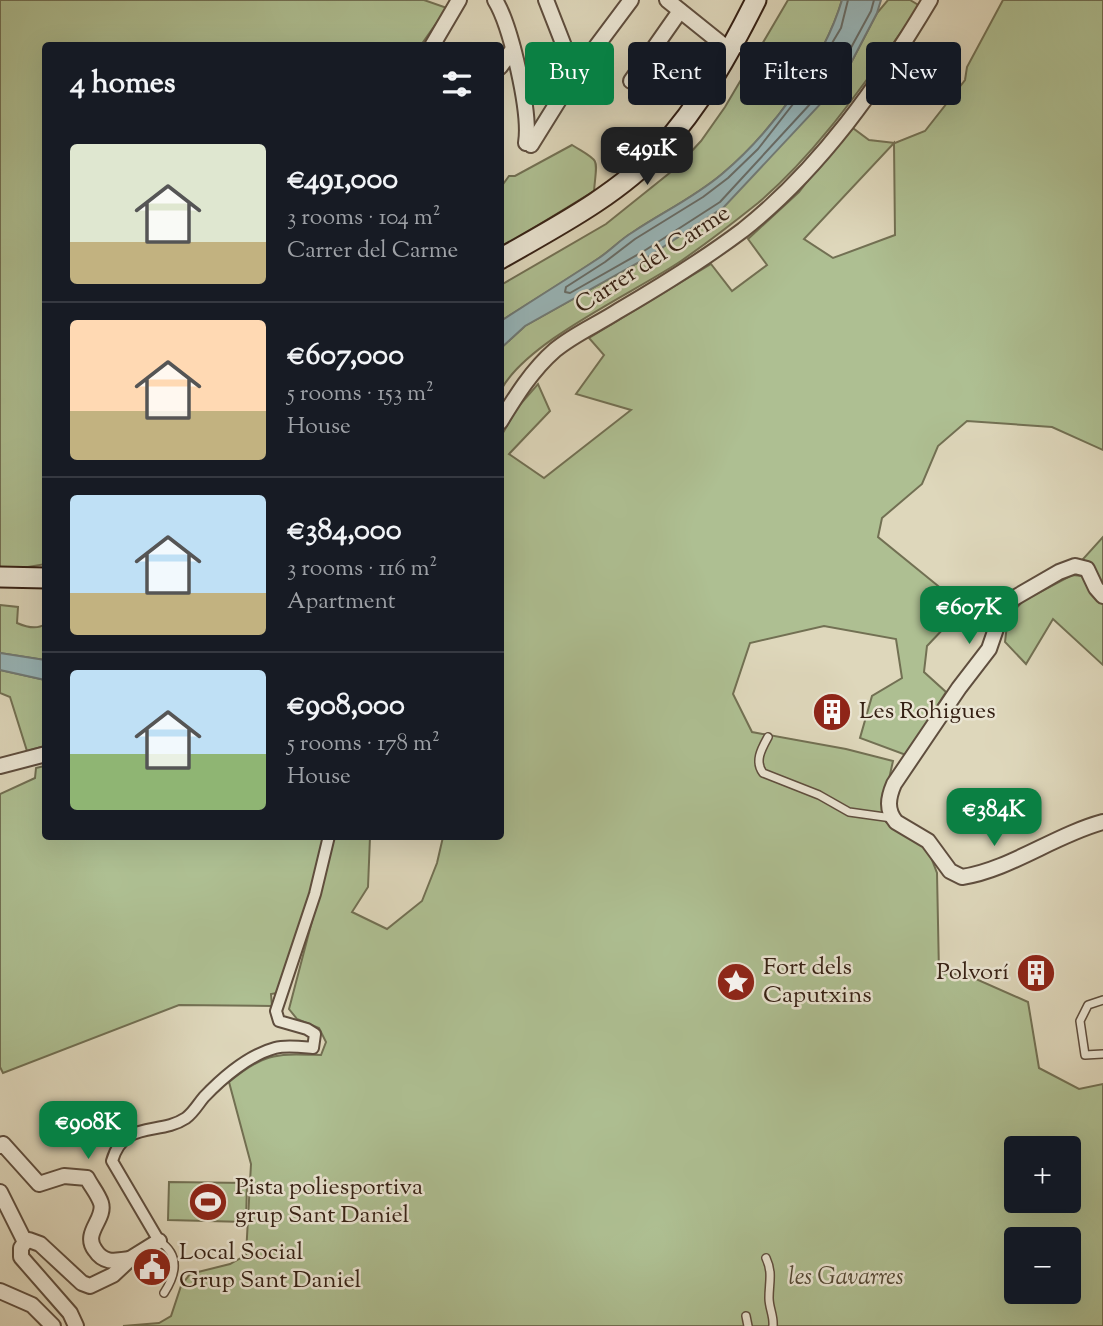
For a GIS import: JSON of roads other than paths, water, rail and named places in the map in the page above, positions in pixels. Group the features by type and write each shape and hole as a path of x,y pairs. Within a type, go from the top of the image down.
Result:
{"main road":[{"path":"504,257 577,214 630,176 658,151 687,117 756,0"},
{"path":"0,577 42,578"}],"street":[{"path":"434,42 458,0"},
{"path":"495,0 504,15 513,49 528,144 631,0"},
{"path":"546,0 562,42"},
{"path":"667,0 729,49"},
{"name":"Carrer del Carme","path":"504,416 522,388 557,349 710,254 772,205 814,162 846,123 930,0"},
{"path":"658,42 680,10"},
{"path":"504,61 513,49"},
{"path":"527,125 543,125"},
{"path":"1103,596 1087,569 1075,566 1059,572 1009,601 1000,617 989,649 894,784 888,800 892,818 904,828 929,841 950,871 962,877 986,872 1051,841 1103,822"},
{"path":"3,763 42,755"},
{"path":"76,1326 70,1313 25,1263 21,1257 21,1248 29,1240 40,1244 82,1283 90,1286 113,1275 130,1259 159,1241 113,1161 120,1143 139,1130 186,1118 219,1084 258,1055 277,1047 313,1048 315,1034 279,1021 276,1011 315,894 328,840"},
{"path":"0,1146 3,1144 39,1184 64,1176 87,1178 101,1204 101,1211 92,1232 92,1245 101,1258 108,1261 130,1259"},
{"path":"0,1192 25,1242"},
{"path":"0,1291 32,1305 53,1326"}],"lane":[{"path":"729,49 740,49"},
{"path":"768,737 759,759 763,772 819,795 849,812 892,818"},
{"path":"1103,1000 1088,1005 1080,1021 1085,1055 1103,1054"},
{"path":"159,1241 171,1250 174,1259 169,1285 164,1293"},
{"path":"765,1258 772,1275 769,1299 774,1318 773,1326"},
{"path":"746,1316 748,1326"}],"water":[{"path":"842,0 881,0 852,61 852,42 825,42"},
{"path":"786,105 819,105 724,207 648,257 525,326 504,345 504,319 701,190 740,157"},
{"path":"0,653 42,660 42,679 0,670"}],"place":[{"name":"Les Rohigues","path":"832,712"},
{"name":"Polvorí","path":"1036,973"},
{"name":"Fort dels Caputxins","path":"736,982"},
{"name":"Pista poliesportiva grup Sant Daniel","path":"208,1202"},
{"name":"Local Social Grup Sant Daniel","path":"152,1267"}],"park label":[{"name":"les Gavarres","path":"846,1278"}]}
